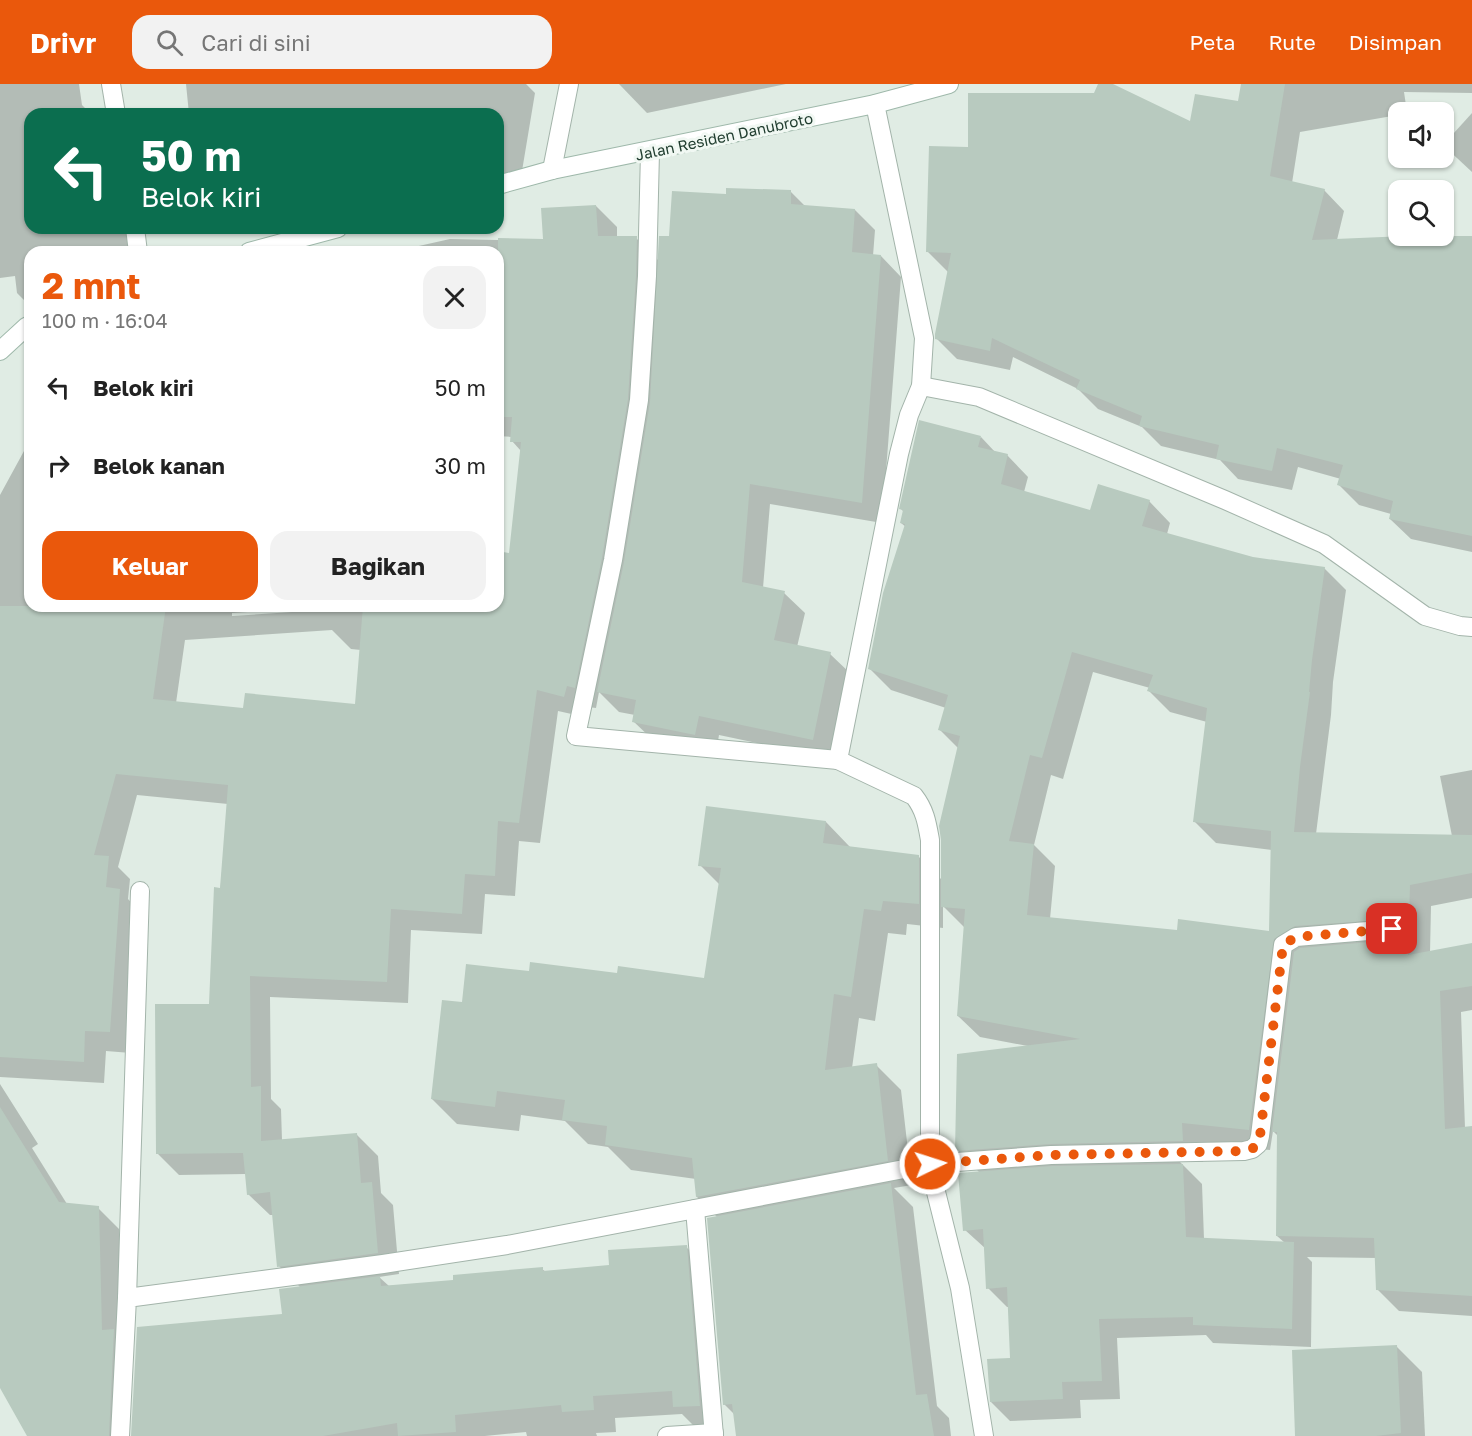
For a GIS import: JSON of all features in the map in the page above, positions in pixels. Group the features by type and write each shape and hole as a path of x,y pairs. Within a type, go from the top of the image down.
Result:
{"street":[{"path":"111,84 115,108"},
{"path":"552,170 569,84"},
{"name":"Jalan Residen Danubroto","path":"504,183 552,170 650,152 875,104 949,84"},
{"path":"838,760 899,454 909,415 921,386 924,339 875,104"},
{"path":"650,152 647,276 639,400 613,560 576,736 838,760 914,796 922,806 927,818 930,840 930,1164 960,1288 984,1436"},
{"path":"271,246 316,234"},
{"path":"0,351 24,329"},
{"path":"921,386 979,397 1226,500 1324,544 1425,616 1472,627"},
{"path":"120,1436 127,1298 140,891"},
{"path":"127,1298 473,1250 930,1164 1051,1155 1252,1149 1258,1144 1260,1136 1283,945 1296,937 1392,929"},
{"path":"667,1436 714,1434 695,1209"}],"building":[{"path":"1098,84 1113,84 1190,121 1195,94 1238,101 1241,84 1285,84 1270,176 1325,189 1312,240 1388,237 1388,246 1454,246 1454,236 1472,236 1472,536 1389,519 1393,501 1337,485 1343,465 1277,448 1272,471 1216,459 1219,445 1139,426 1142,416 1076,389 1080,380 992,338 990,351 935,339 951,253 926,252 929,146 968,147 968,93 1094,93"},
{"path":"726,188 791,190 791,204 855,209 852,252 881,255 862,503 750,484 742,582 785,591 774,640 831,652 813,740 699,716 695,735 632,722 636,700 597,692 624,562 650,402 659,236 669,236 672,191 726,194"},
{"path":"596,205 598,236 637,236 628,399 602,558 575,688 567,686 564,697 537,690 519,823 498,821 495,876 465,874 462,914 391,909 387,982 250,976 251,1087 261,1086 261,1141 357,1133 361,1183 372,1182 378,1253 277,1267 270,1192 247,1195 243,1153 156,1154 155,1004 209,1004 214,887 220,888 228,785 116,774 94,855 109,856 106,887 120,889 110,1032 85,1031 84,1062 0,1057 0,606 24,606 24,612 165,612 153,699 243,708 245,693 355,704 363,612 504,612 504,552 509,553 521,442 510,442 512,417 504,417 504,246 498,246 498,238 543,239 541,208"},
{"path":"919,420 981,436 978,447 1008,454 1001,484 1090,510 1098,484 1150,500 1142,526 1253,557 1325,567 1312,660 1294,832 1472,835 1472,873 1410,885 1408,955 1472,943 1472,986 1440,991 1445,1129 1472,1126 1472,1296 1376,1290 1374,1238 1276,1236 1277,1132 1272,1132 1294,952 1300,948 1394,940 1399,938 1403,929 1402,923 1396,919 1295,926 1274,939 1249,1130 1182,1123 1183,1141 1051,1144 955,1151 957,1054 1080,1039 957,1016 965,909 941,907 939,826 960,736 938,730 948,695 868,669 883,593 905,524 900,523 903,510 899,509","holes":["1072,652 1153,675 1147,691 1207,708 1193,822 1271,831 1269,931 1178,919 1177,930 1027,915 1034,844 1009,841 1030,755 1042,758"]},
{"path":"706,806 826,821 823,843 919,855 919,904 883,901 881,911 864,909 851,997 834,994 825,1070 877,1063 888,1161 696,1197 692,1158 605,1145 607,1126 562,1120 565,1100 497,1091 495,1107 431,1099 442,1000 462,1002 466,964 529,971 530,962 617,973 618,966 704,978 721,868 698,866"},
{"path":"0,1107 59,1202 99,1206 102,1330 114,1329 109,1436 27,1436 0,1388"},
{"path":"1183,1164 1186,1237 1294,1242 1292,1329 1193,1325 1193,1317 1099,1319 1102,1381 1062,1382 1063,1399 990,1402 987,1359 1010,1358 1007,1287 986,1289 983,1229 963,1231 958,1173 1052,1166"},
{"path":"891,1183 916,1395 927,1394 934,1436 736,1436 732,1404 723,1405 707,1218"},
{"path":"687,1245 700,1406 673,1407 672,1391 593,1396 594,1410 562,1412 561,1405 455,1415 456,1432 398,1436 397,1423 323,1436 131,1436 137,1327 282,1314 279,1289 380,1276 381,1286 453,1280 453,1275 543,1267 543,1271 609,1265 608,1250"},
{"path":"1397,1345 1401,1433 1376,1436 1295,1436 1292,1350"}],"route":[{"path":"930,1164 1051,1155 1252,1149 1258,1144 1260,1136 1283,945 1296,937 1392,929"}]}
